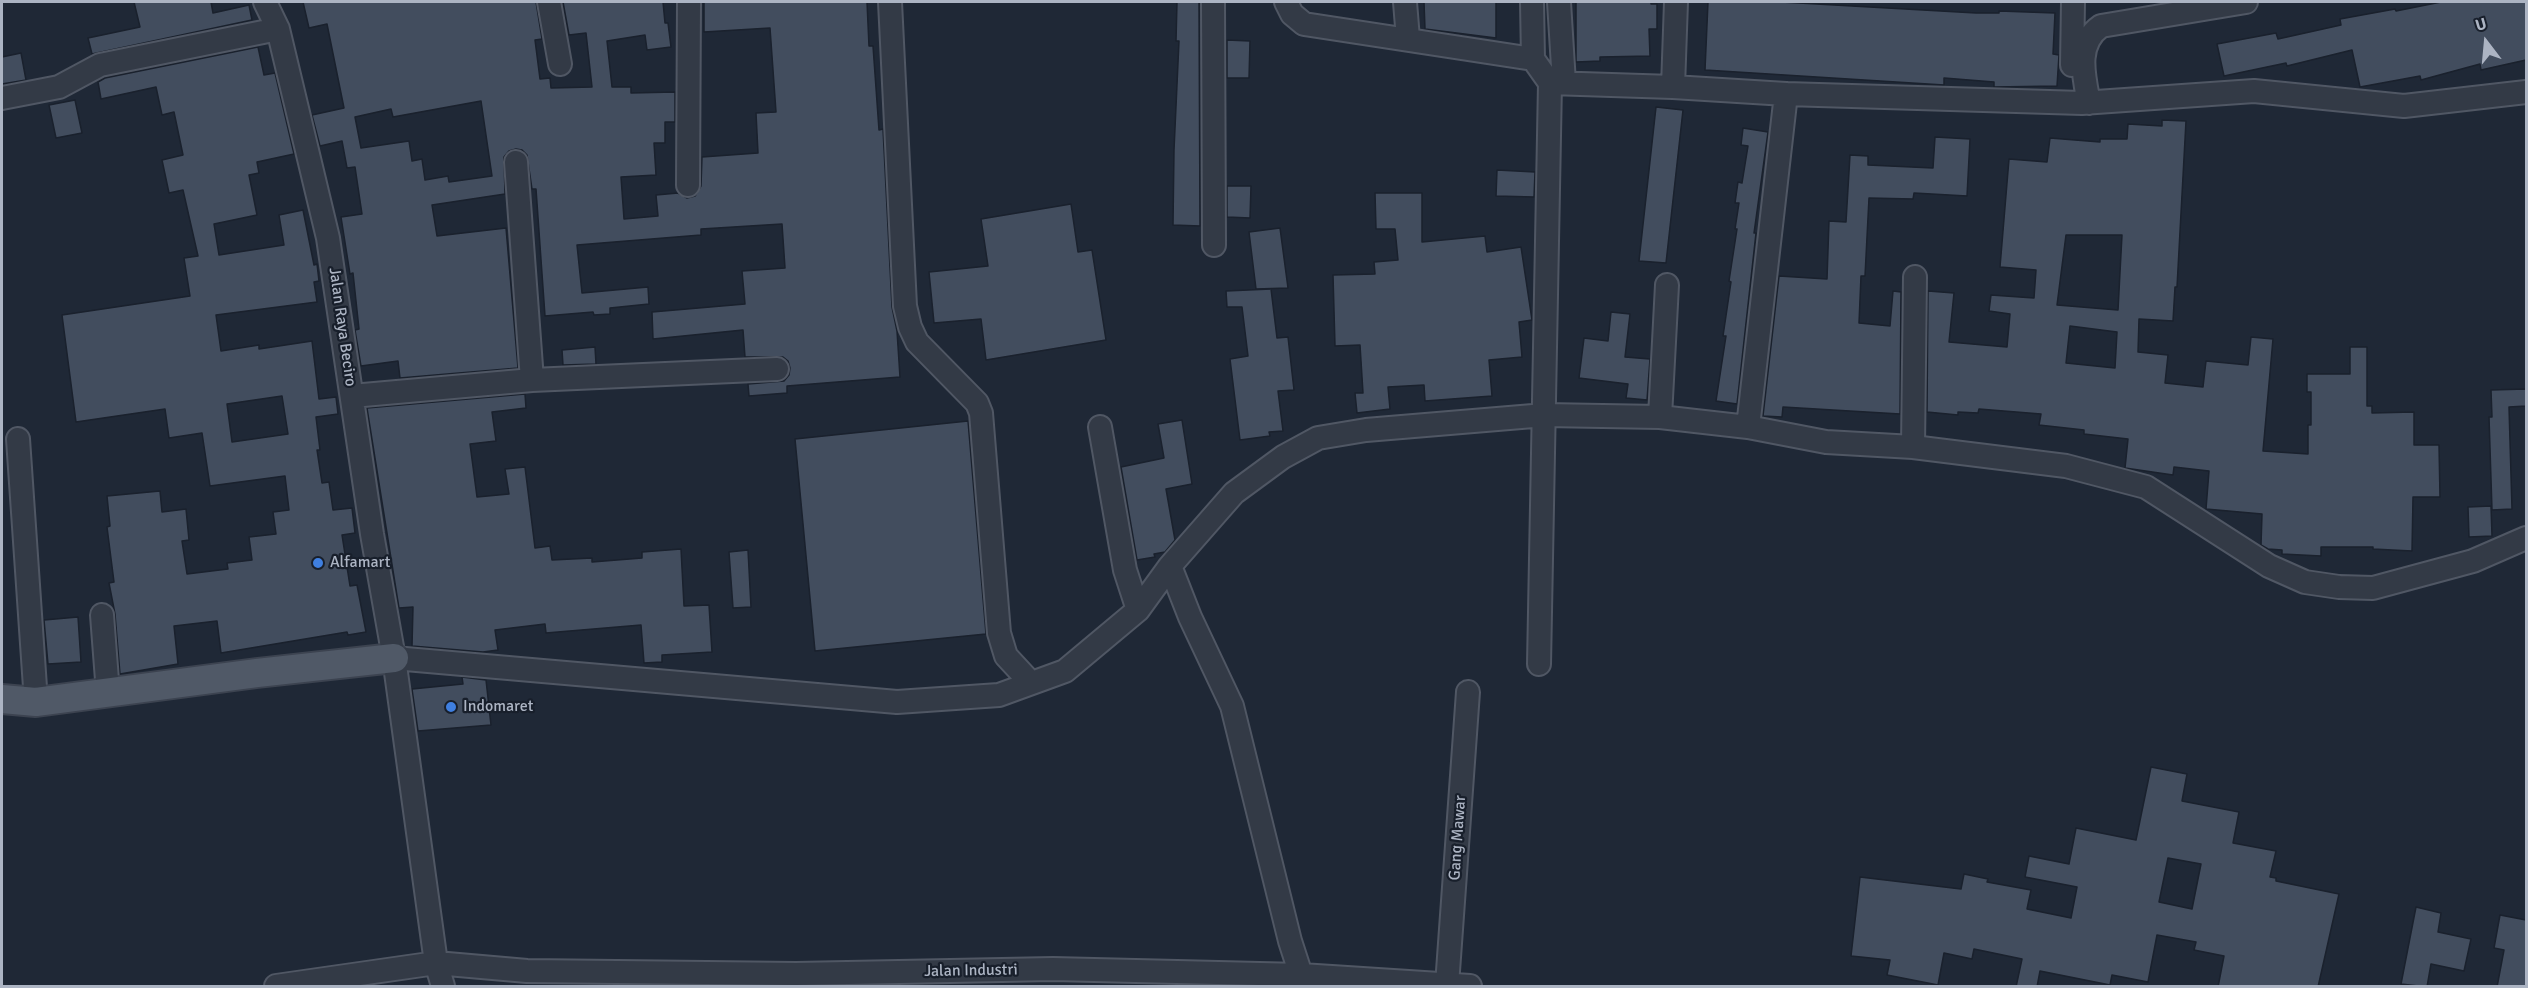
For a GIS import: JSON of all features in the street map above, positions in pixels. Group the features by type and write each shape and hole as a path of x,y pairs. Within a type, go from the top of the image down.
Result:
{"main road":[{"path":"2,699 36,702 257,673 394,658"}],"street":[{"name":"Jalan Raya Beciro","path":"269,2 278,29 328,238 394,658 436,963 443,987"},
{"path":"549,2 560,64"},
{"path":"688,185 689,2"},
{"path":"890,2 905,306 910,327 917,342 977,403 982,424 999,633 1006,656 1032,683"},
{"path":"1213,2 1214,244"},
{"path":"1286,2 1292,14 1304,24 1533,59 1557,83 1786,94 2080,103 2254,91 2404,106 2526,92"},
{"path":"1405,2 1408,39"},
{"path":"1532,2 1533,59"},
{"path":"1539,664 1559,2"},
{"path":"1672,87 1676,2"},
{"path":"2073,2 2080,103"},
{"path":"2080,103 2082,57 2091,33 2101,26 2246,2"},
{"path":"2,98 59,87 100,65 278,29"},
{"path":"1748,427 1786,94"},
{"path":"516,162 532,380"},
{"path":"1913,447 1915,277"},
{"path":"1660,417 1667,285"},
{"path":"352,396 532,380 777,369"},
{"path":"394,658 897,702 999,695 1065,671 1138,610 1170,566 1234,493 1283,457 1318,438 1365,430 1545,416 1660,417 1748,427 1826,442 1913,447 2066,466 2146,487 2269,566 2304,582 2373,588 2473,561 2526,538"},
{"path":"1100,427 1125,570 1138,610"},
{"path":"18,439 36,702"},
{"path":"1170,566 1190,617 1232,706 1290,941 1301,975"},
{"path":"102,615 108,693"},
{"name":"Gang Mawar","path":"1447,985 1468,692"},
{"name":"Jalan Industri","path":"276,987 436,963 527,971 796,974 1053,969 1301,975 1470,987"}],"building":[{"path":"134,2 211,2 213,13 249,5 252,20 92,54 88,38 140,27"},
{"path":"303,2 536,2 542,39 535,40 540,79 550,78 551,88 592,87 586,33 569,35 563,2 663,2 671,47 647,50 645,35 607,41 612,87 631,87 631,93 675,92 675,122 665,122 665,143 654,143 656,175 621,177 624,219 658,216 656,195 678,193 687,198 695,196 701,186 702,157 758,153 756,113 776,112 770,28 704,32 704,2 867,2 869,46 873,46 879,130 883,129 892,307 897,331 900,377 787,386 787,393 749,396 748,384 784,381 789,375 790,368 788,361 783,357 745,357 743,330 653,339 652,312 745,304 742,271 785,268 782,224 701,229 701,235 577,245 582,293 648,287 649,304 610,308 610,314 594,315 593,312 545,316 536,189 532,189 527,155 522,150 516,149 509,151 504,157 505,194 432,205 437,236 506,228 518,368 400,378 398,361 361,366 355,330 359,329 353,273 350,274 341,217 362,214 355,167 347,168 342,141 320,146 312,115 344,108 327,24 309,28","holes":["481,101 492,176 449,182 448,176 425,180 422,159 412,161 409,141 361,148 355,117 391,109 393,117"]},
{"path":"1177,2 1199,2 1200,226 1173,225 1179,41 1176,41"},
{"path":"1424,2 1496,2 1496,38 1425,29"},
{"path":"1576,2 1651,2 1651,4 1657,4 1657,29 1649,29 1650,56 1600,57 1600,61 1576,62"},
{"path":"1708,2 1781,2 1976,13 1999,13 1999,11 2055,13 2053,54 2059,55 2057,86 1994,87 1994,82 1944,78 1944,85 1705,70"},
{"path":"2441,2 2526,2 2526,60 2481,70 2480,64 2421,80 2420,76 2360,87 2352,50 2287,66 2286,63 2224,76 2217,44 2276,33 2278,39 2341,25 2340,19"},
{"path":"1227,40 1250,41 1249,78 1227,78"},
{"path":"258,47 264,75 275,73 294,154 257,162 259,173 249,175 257,215 214,224 219,255 284,245 279,215 303,210 314,265 317,264 319,281 314,282 317,302 216,315 221,351 259,345 259,349 312,341 319,399 336,397 338,414 316,417 320,450 317,450 322,483 329,482 333,510 352,508 355,533 342,535 350,586 357,585 366,632 348,635 347,632 221,653 217,621 174,626 178,664 120,674 115,614 109,583 114,582 107,527 110,526 107,496 160,491 162,512 186,509 189,540 182,541 187,574 228,569 227,563 252,560 249,537 276,534 273,512 289,510 285,476 210,486 202,433 169,438 165,409 76,422 62,315 190,296 184,258 198,256 183,190 169,193 162,160 183,155 174,112 162,115 156,87 101,99 98,82 105,78","holes":["282,396 288,434 232,442 227,404"]},
{"path":"21,53 26,80 2,84 2,57"},
{"path":"75,100 82,133 56,138 49,105"},
{"path":"1656,107 1683,110 1666,263 1639,261"},
{"path":"2162,120 2186,121 2177,287 2175,287 2173,321 2139,319 2138,352 2168,355 2165,383 2203,387 2206,361 2248,365 2251,337 2273,339 2263,451 2308,454 2311,392 2307,392 2307,374 2350,374 2350,347 2367,347 2367,406 2372,406 2372,413 2414,412 2414,445 2439,445 2440,497 2413,497 2412,551 2373,549 2373,547 2321,547 2321,556 2282,554 2282,550 2268,549 2261,545 2262,514 2206,509 2209,471 2174,467 2173,475 2125,468 2128,439 2084,434 2084,430 2039,425 2041,414 1979,409 1978,413 1958,412 1958,415 1927,412 1928,291 1954,293 1949,342 2007,347 2010,314 1989,311 1991,295 2034,298 2036,270 2000,267 2009,159 2047,162 2050,138 2100,142 2100,139 2127,139 2128,124 2162,126","holes":["2066,235 2122,235 2118,310 2057,305","2070,326 2117,332 2115,368 2066,363"]},
{"path":"1743,128 1768,132 1754,233 1756,233 1737,404 1716,401 1726,336 1723,336 1737,229 1735,229 1739,203 1735,203 1738,182 1742,183 1748,146 1741,145"},
{"path":"1935,137 1970,139 1967,196 1914,193 1913,199 1869,198 1865,276 1861,276 1859,323 1890,326 1893,291 1901,292 1900,414 1783,407 1782,417 1763,416 1779,276 1827,279 1829,221 1846,222 1850,155 1868,156 1868,165 1933,168"},
{"path":"1497,170 1535,172 1534,197 1496,196"},
{"path":"1227,186 1251,186 1250,218 1227,217"},
{"path":"1375,193 1422,193 1422,242 1485,236 1487,252 1521,247 1532,320 1519,322 1522,357 1489,360 1492,396 1425,401 1424,385 1388,387 1390,409 1357,413 1355,393 1363,393 1360,345 1335,346 1333,275 1375,274 1374,262 1398,260 1395,229 1376,229"},
{"path":"1071,204 1078,252 1092,250 1106,340 986,360 981,319 934,323 929,272 988,266 981,219"},
{"path":"1280,228 1288,288 1256,289 1249,232"},
{"path":"1271,289 1277,338 1288,337 1294,390 1278,391 1283,431 1269,432 1270,436 1240,440 1230,359 1248,356 1242,307 1227,307 1226,291"},
{"path":"1611,312 1630,314 1625,357 1650,359 1647,400 1626,398 1628,384 1579,378 1584,338 1608,341"},
{"path":"595,347 596,364 563,365 562,350"},
{"path":"2526,389 2526,406 2509,407 2512,509 2492,510 2489,417 2492,417 2491,390"},
{"path":"525,394 526,408 492,412 496,441 470,444 477,497 509,494 505,469 525,467 535,548 550,546 552,560 592,558 592,562 642,558 642,552 681,549 684,606 709,605 712,652 662,655 662,662 644,663 641,625 546,633 545,624 495,630 498,650 483,652 412,646 413,607 399,608 367,408"},
{"path":"1182,420 1192,484 1166,489 1175,540 1165,552 1154,554 1155,557 1137,560 1121,467 1164,458 1158,424"},
{"path":"968,421 986,634 815,651 795,439"},
{"path":"2491,506 2492,536 2469,537 2468,507"},
{"path":"748,550 751,607 733,608 729,552"},
{"path":"78,617 81,662 48,664 44,620"},
{"name":"Indomaret","path":"462,677 486,680 491,725 418,731 412,689 463,684"},
{"path":"2151,767 2187,774 2182,801 2239,812 2233,843 2276,851 2270,877 2276,878 2276,881 2339,894 2318,987 2218,987 2224,956 2194,950 2196,942 2157,935 2148,982 2112,975 2110,985 2040,971 2037,987 2016,987 2022,959 1974,949 1972,959 1944,953 1938,985 1887,975 1890,960 1851,956 1860,877 1961,889 1964,874 1988,879 1987,882 2031,890 2027,909 2071,918 2077,887 2025,877 2029,856 2069,864 2076,828 2136,840","holes":["2168,858 2201,864 2192,909 2159,902"]},
{"path":"2416,907 2441,913 2438,932 2471,939 2464,971 2431,964 2427,987 2401,984"},
{"path":"2500,915 2526,920 2526,987 2497,987 2504,950 2494,948"}],"place":[{"name":"Alfamart","path":"318,563"},
{"name":"Indomaret","path":"451,707"}]}
